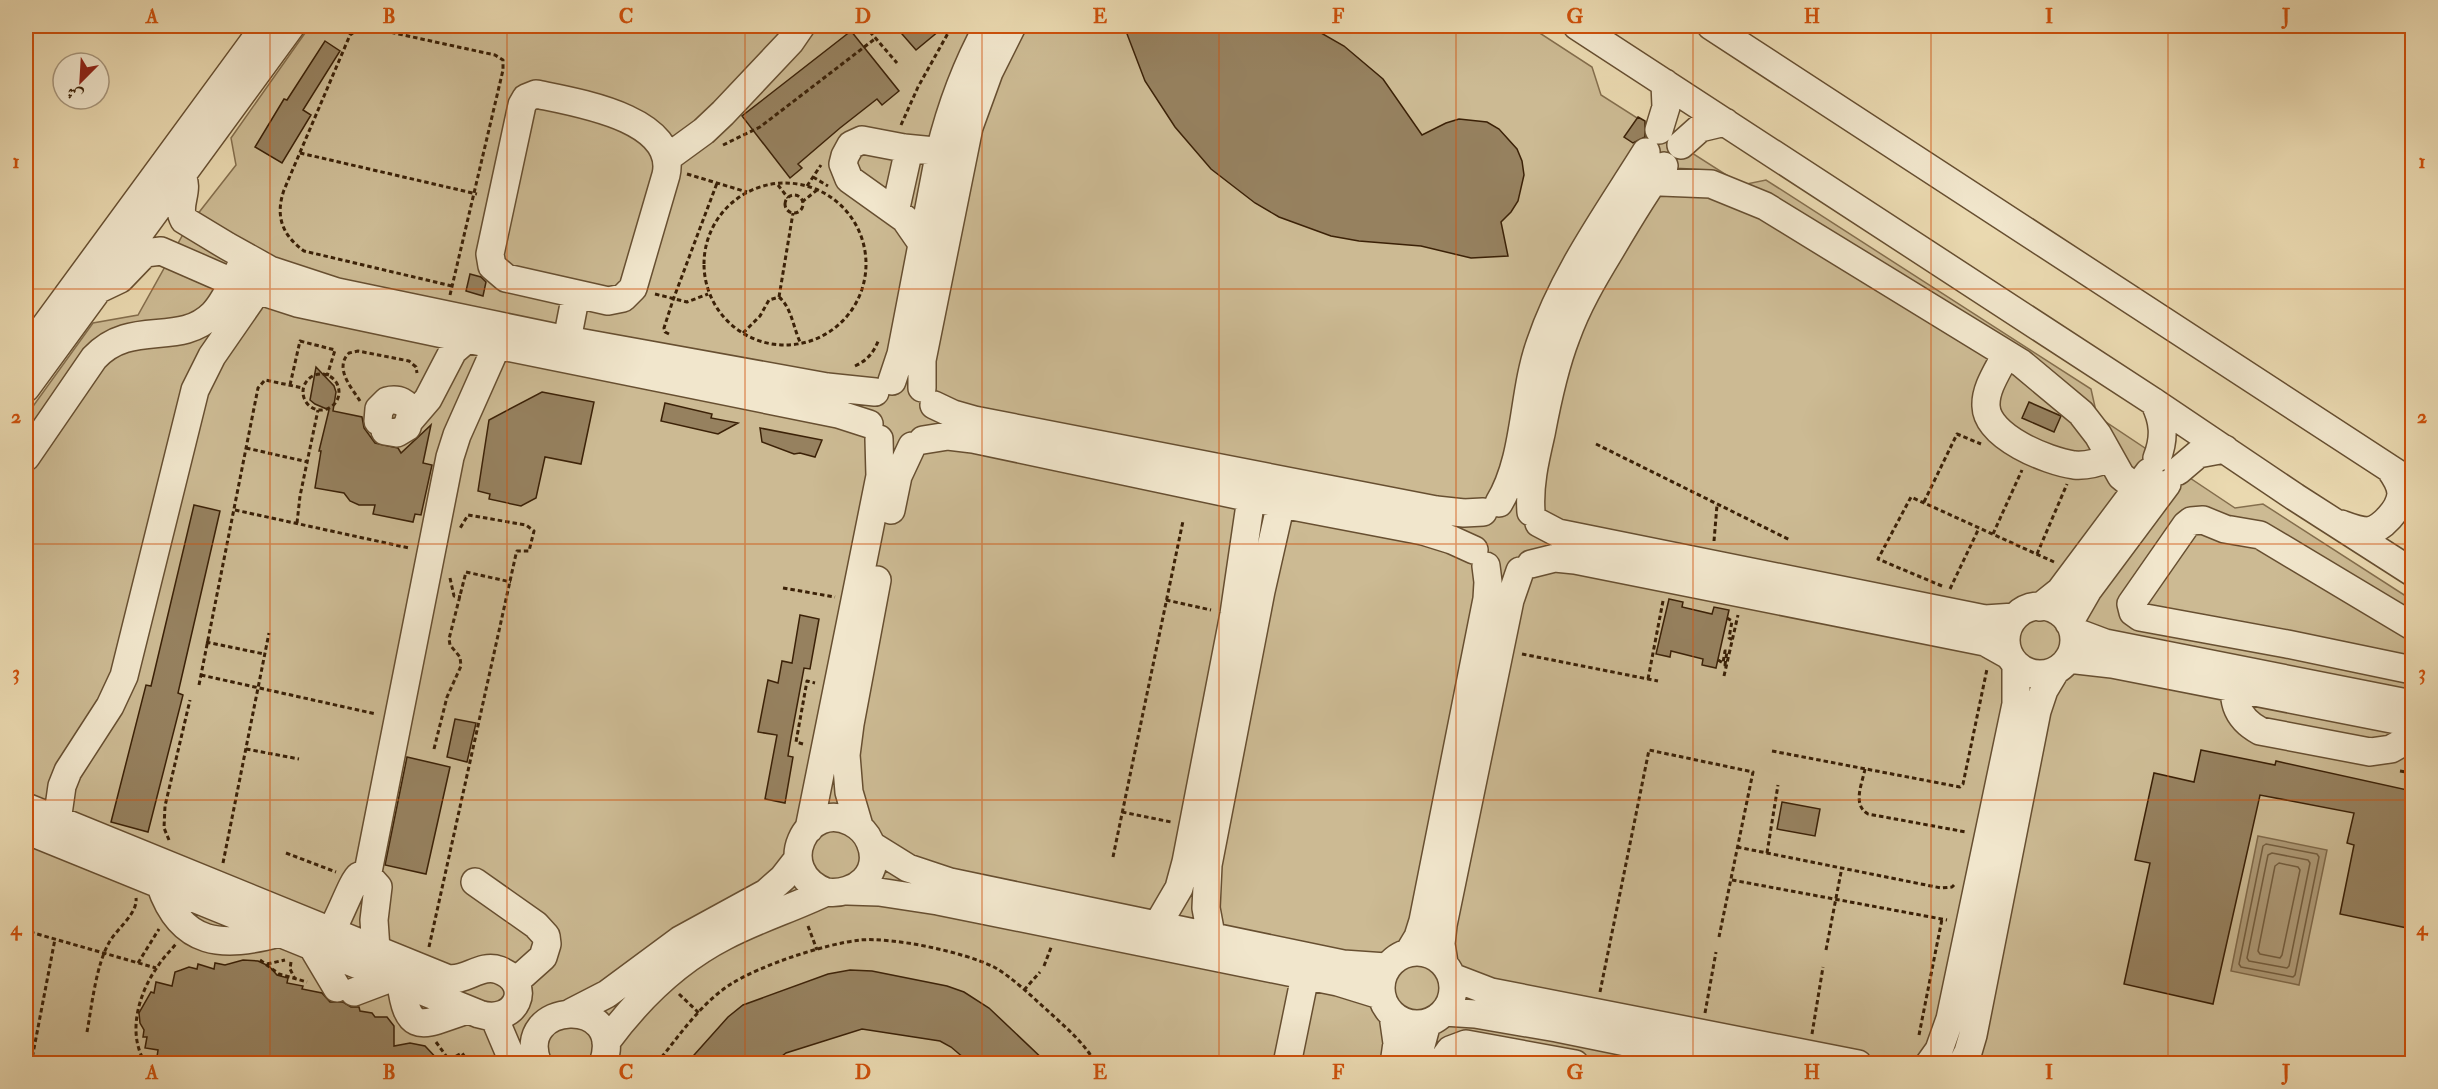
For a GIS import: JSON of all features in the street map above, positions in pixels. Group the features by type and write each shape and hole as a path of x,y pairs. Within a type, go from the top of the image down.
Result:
{"street":[{"path":"26,387 97,290 265,26"},
{"path":"26,352 291,26"},
{"path":"667,164 659,142 646,131 617,114 532,94 523,101 490,254 495,271 506,278 586,296 618,300 627,296 633,288 667,164 723,112 790,42 801,26"},
{"path":"605,1053 622,1020 679,966 700,950 725,936 837,892 859,886 866,878 873,856 852,809 846,774 848,737 896,486 902,465 932,428 935,413 928,396 922,360 958,88 988,26"},
{"path":"809,828 879,476 874,432 868,407 884,387 901,354 922,245 951,152 1012,26"},
{"path":"1577,26 2412,572"},
{"path":"1711,26 2412,483"},
{"path":"1416,1064 1435,1018 1452,996 1441,944 1443,925 1513,586 1525,568 1538,555 1542,545 1543,533 1535,517 1530,491 1549,396 1566,336 1589,286 1657,156 1666,107 1665,83"},
{"path":"1409,952 1418,937 1423,921 1488,590 1472,530 1491,508 1512,473 1532,372 1541,341 1574,271 1657,156 1700,128 1725,122"},
{"path":"922,245 910,225 896,212 857,186 845,172 843,164 851,145 862,140 901,148 951,152"},
{"path":"896,212 901,148"},
{"path":"1657,156 1669,184 1693,182 1711,184 1765,206 2006,354 2046,382 2081,413 2098,435 2121,476 2157,479"},
{"path":"174,168 184,187 180,209 184,220 246,258 264,281 308,305 467,339 499,335 576,341 828,387 884,387 913,383 953,414 1268,489 1423,531 1452,540 1480,558 1496,572 1508,573 1544,560 1565,558 1978,640 2007,655 2022,669 2039,674 2062,665 2101,662 2234,678 2412,704"},
{"path":"97,290 120,279 141,256 156,250 232,282 264,281 345,294 499,335 838,414 874,432 895,447 948,436 1268,489 1436,510 1464,513 1510,502 1521,505 1558,533 1985,619 2003,620 2015,617 2031,608 2040,607 2057,611 2071,627 2105,644 2412,723"},
{"path":"26,457 94,358 106,346 126,337 164,333 198,325 213,314 246,258"},
{"path":"57,821 62,786 68,771 110,706 124,676 195,390 212,356 264,281"},
{"path":"576,341 586,296"},
{"path":"409,403 430,380 437,365 438,349 435,333"},
{"path":"308,950 344,908 361,878 398,719 450,457 499,335"},
{"path":"382,426 377,414 382,404 387,401 409,403 428,399 453,351 467,339"},
{"path":"2006,354 1987,396 1987,414 1996,429 2006,438 2066,464 2084,465 2110,458"},
{"path":"1962,1064 1972,1035 2037,711 2044,690 2072,650 2071,627 2088,590 2157,479 2163,424 2154,402"},
{"path":"2040,607 2060,591 2074,572 2157,479 2199,454 2225,449"},
{"path":"2331,520 2369,531 2381,526 2399,503 2401,494 2398,482 2390,469"},
{"path":"1158,924 1179,888 1234,614 1268,489"},
{"path":"1211,935 1206,908 1208,865 1261,591 1268,489"},
{"path":"2412,627 2260,535 2225,529 2203,520 2191,521 2182,529 2134,596 2131,608 2140,617 2412,670"},
{"path":"1923,1052 1939,1050 1946,1035 1970,924 2016,704 2006,640 2007,632 2015,617"},
{"path":"2241,635 2234,678 2237,709 2251,725 2260,730 2370,752 2391,750 2412,737"},
{"path":"26,807 219,886 283,923 340,986 396,980"},
{"path":"1386,967 1355,966 936,879 908,868 847,820 834,818 820,821 809,828 798,848 797,860 800,871 815,888 837,892 879,892 938,901 1353,985 1387,1005 1409,1023 1474,1014 1557,1028 1734,1064"},
{"path":"26,830 160,884 283,923"},
{"path":"538,1064 535,1046 537,1035 543,1026 561,1014 572,1012 607,994 680,939 766,893 783,878 797,860"},
{"path":"361,878 374,880 378,890 374,920 376,949"},
{"path":"475,882 536,925 546,936 547,944 543,957 515,982"},
{"path":"160,884 181,922 215,939 234,943 283,923"},
{"path":"376,949 446,978 458,980 480,970 492,968 504,972 515,982 519,995 518,1002 508,1012 494,1017 468,1010 396,980 308,950 376,949"},
{"path":"1394,1064 1397,1043 1380,986 1386,967 1396,957 1409,952 1431,954 1448,970 1491,993 1858,1064"},
{"path":"1287,1064 1305,976"},
{"path":"396,980 407,1010 416,1020 424,1024 468,1010"},
{"path":"572,1012 591,1018 603,1033 605,1053"},
{"path":"494,1017 514,1064"},
{"path":"1440,1064 1450,1050 1466,1044 1559,1062 1557,1028"}],"path":[{"path":"362,26 495,55 503,60 503,69 452,286 304,251 292,242 284,231 279,203 300,153 350,35 362,26"},
{"path":"866,26 897,63"},
{"path":"901,148 910,103 952,26"},
{"path":"713,148 760,127 876,38"},
{"path":"300,153 502,199"},
{"path":"667,164 748,192"},
{"path":"813,177 830,187"},
{"path":"670,334 666,333 664,328 672,300 717,183"},
{"path":"777,184 788,198"},
{"path":"777,184 797,184 817,190 842,207 860,232 865,261 860,292 845,319 822,336 801,344 771,344 743,333 721,316 708,294 703,268 711,230 727,208 748,192 777,184"},
{"path":"793,213 799,211 802,202 817,190"},
{"path":"788,198 798,196 802,202"},
{"path":"788,198 785,207 793,213"},
{"path":"779,297 793,213"},
{"path":"633,288 672,300 687,302 708,294"},
{"path":"779,297 788,307 792,324 801,344"},
{"path":"743,333 760,316 769,300 779,297"},
{"path":"853,368 864,362 873,352 881,331"},
{"path":"290,386 300,341 335,350 327,376"},
{"path":"359,400 342,366 347,355 355,351 409,361 416,367 409,403"},
{"path":"321,374 327,376 337,384 338,397 330,407 318,410 308,404 303,388 310,378 321,374"},
{"path":"200,685 259,384 265,380 303,388"},
{"path":"297,523 300,496 318,410"},
{"path":"1924,502 1957,434 1986,447"},
{"path":"1596,444 1790,540"},
{"path":"245,448 308,462"},
{"path":"1993,534 2025,464"},
{"path":"2037,554 2068,483"},
{"path":"1979,528 1950,590 1878,559 1911,497 1924,502 2074,572"},
{"path":"1713,551 1717,505"},
{"path":"235,510 432,554"},
{"path":"428,954 516,554 517,551 529,551 534,531 526,525 468,515"},
{"path":"1113,857 1183,521"},
{"path":"434,749 449,691 461,666 460,657 449,642 466,572 511,582"},
{"path":"1648,679 1667,578"},
{"path":"783,588 854,601"},
{"path":"1724,676 1743,593"},
{"path":"454,596 461,597"},
{"path":"1166,600 1234,614"},
{"path":"1727,618 1732,621 1729,638 1731,639 1737,621"},
{"path":"219,886 269,633"},
{"path":"207,642 264,654"},
{"path":"1500,649 1658,681"},
{"path":"1718,660 1723,663 1725,651 1727,651 1725,665 1727,665"},
{"path":"1773,751 1955,788 1962,786 1988,664 2007,655"},
{"path":"201,675 398,719"},
{"path":"173,847 167,838 163,817 190,700"},
{"path":"246,749 299,759"},
{"path":"1596,1012 1649,750 1753,772 1719,937"},
{"path":"1864,770 1859,803 1868,814 1988,836"},
{"path":"1767,853 1778,785"},
{"path":"1122,812 1193,826"},
{"path":"1737,848 1947,889 1952,887 1958,879"},
{"path":"286,853 361,878"},
{"path":"1826,950 1842,867"},
{"path":"1731,879 1970,924"},
{"path":"87,1032 105,954 111,940 136,906 137,899 133,894"},
{"path":"1923,1052 1942,919"},
{"path":"138,963 156,933 181,922"},
{"path":"146,1064 137,1042 136,1020 150,979 181,922"},
{"path":"807,926 817,950"},
{"path":"30,932 156,968"},
{"path":"31,1064 55,939"},
{"path":"657,1063 719,992 742,977 817,950 863,940 935,949 992,966 1024,990 1083,1044 1096,1064"},
{"path":"267,964 308,950"},
{"path":"296,980 290,969 308,950"},
{"path":"1702,1032 1716,952"},
{"path":"257,958 279,974 296,980 340,986"},
{"path":"1808,1053 1823,968"},
{"path":"1024,990 1040,972"},
{"path":"679,994 699,1013"},
{"path":"424,1024 449,1060 462,1053 470,1064"}],"shaded area":[{"path":"310,26 1529,26 1592,67 1601,95 1742,185 1766,180 2091,389 2097,416 2235,508 2263,504 2412,600 2412,1063 26,1063 26,416 93,323 138,315 186,229 236,165 231,138"}],"water":[{"path":"2258,836 2327,850 2299,985 2231,971"}],"building":[{"path":"895,26 945,26 916,50"},
{"path":"1124,26 1309,26 1344,46 1383,79 1422,135 1459,119 1487,122 1499,129 1517,149 1524,175 1518,201 1501,222 1508,256 1471,258 1421,246 1359,241 1331,236 1279,217 1255,203 1211,169 1175,127 1145,81"},
{"path":"851,31 899,91 882,105 877,99 840,128 798,164 802,168 790,178 742,116"},
{"path":"325,41 340,51 303,110 311,115 282,163 255,147 284,99 287,100"},
{"path":"1638,117 1645,121 1645,137 1633,143 1624,137"},
{"path":"470,274 481,277 486,282 483,296 466,291"},
{"path":"316,367 334,386 336,392 333,411 362,417 364,428 375,443 398,448 401,453 431,425 423,463 432,465 421,515 415,514 413,522 373,514 375,505 359,505 350,501 344,493 315,488 321,451 319,451 329,410 310,400"},
{"path":"542,392 594,402 581,464 545,457 536,498 521,506 489,499 490,494 478,491 489,420"},
{"path":"2029,402 2061,416 2054,432 2022,418"},
{"path":"665,403 712,414 711,418 738,423 718,434 661,421"},
{"path":"760,428 822,440 815,457 800,453 794,454 762,442"},
{"path":"194,505 220,511 178,693 183,695 148,832 111,822 146,685 151,686"},
{"path":"1669,599 1683,602 1682,607 1712,614 1714,607 1729,610 1716,668 1702,665 1703,659 1671,651 1670,657 1656,654"},
{"path":"800,615 819,619 810,669 804,668 791,738 788,756 793,757 785,803 765,799 777,735 758,732 768,680 778,683 782,661 792,663"},
{"path":"455,719 476,723 467,762 447,757"},
{"path":"2201,750 2275,765 2276,761 2412,791 2412,929 2340,914 2354,845 2347,843 2354,813 2260,795 2213,1004 2124,984 2150,863 2135,860 2154,773 2194,782"},
{"path":"407,757 450,767 426,874 385,865"},
{"path":"1782,802 1820,809 1815,836 1777,829"},
{"path":"243,960 258,961 269,966 277,975 288,978 287,983 322,993 330,1002 343,1002 351,1007 359,1007 360,1011 372,1013 375,1017 387,1017 394,1026 394,1046 410,1043 425,1046 442,1064 192,1064 157,1057 158,1050 145,1048 147,1037 143,1037 144,1030 140,1023 139,1013 151,992 154,993 156,982 172,986 175,972 189,967 197,969 198,964 214,969 215,963 225,965"},
{"path":"850,970 872,971 947,986 964,992 989,1008 1048,1064 971,1064 940,1041 862,1029 786,1053 772,1064 686,1064 728,1017 743,1005 828,974"}]}
